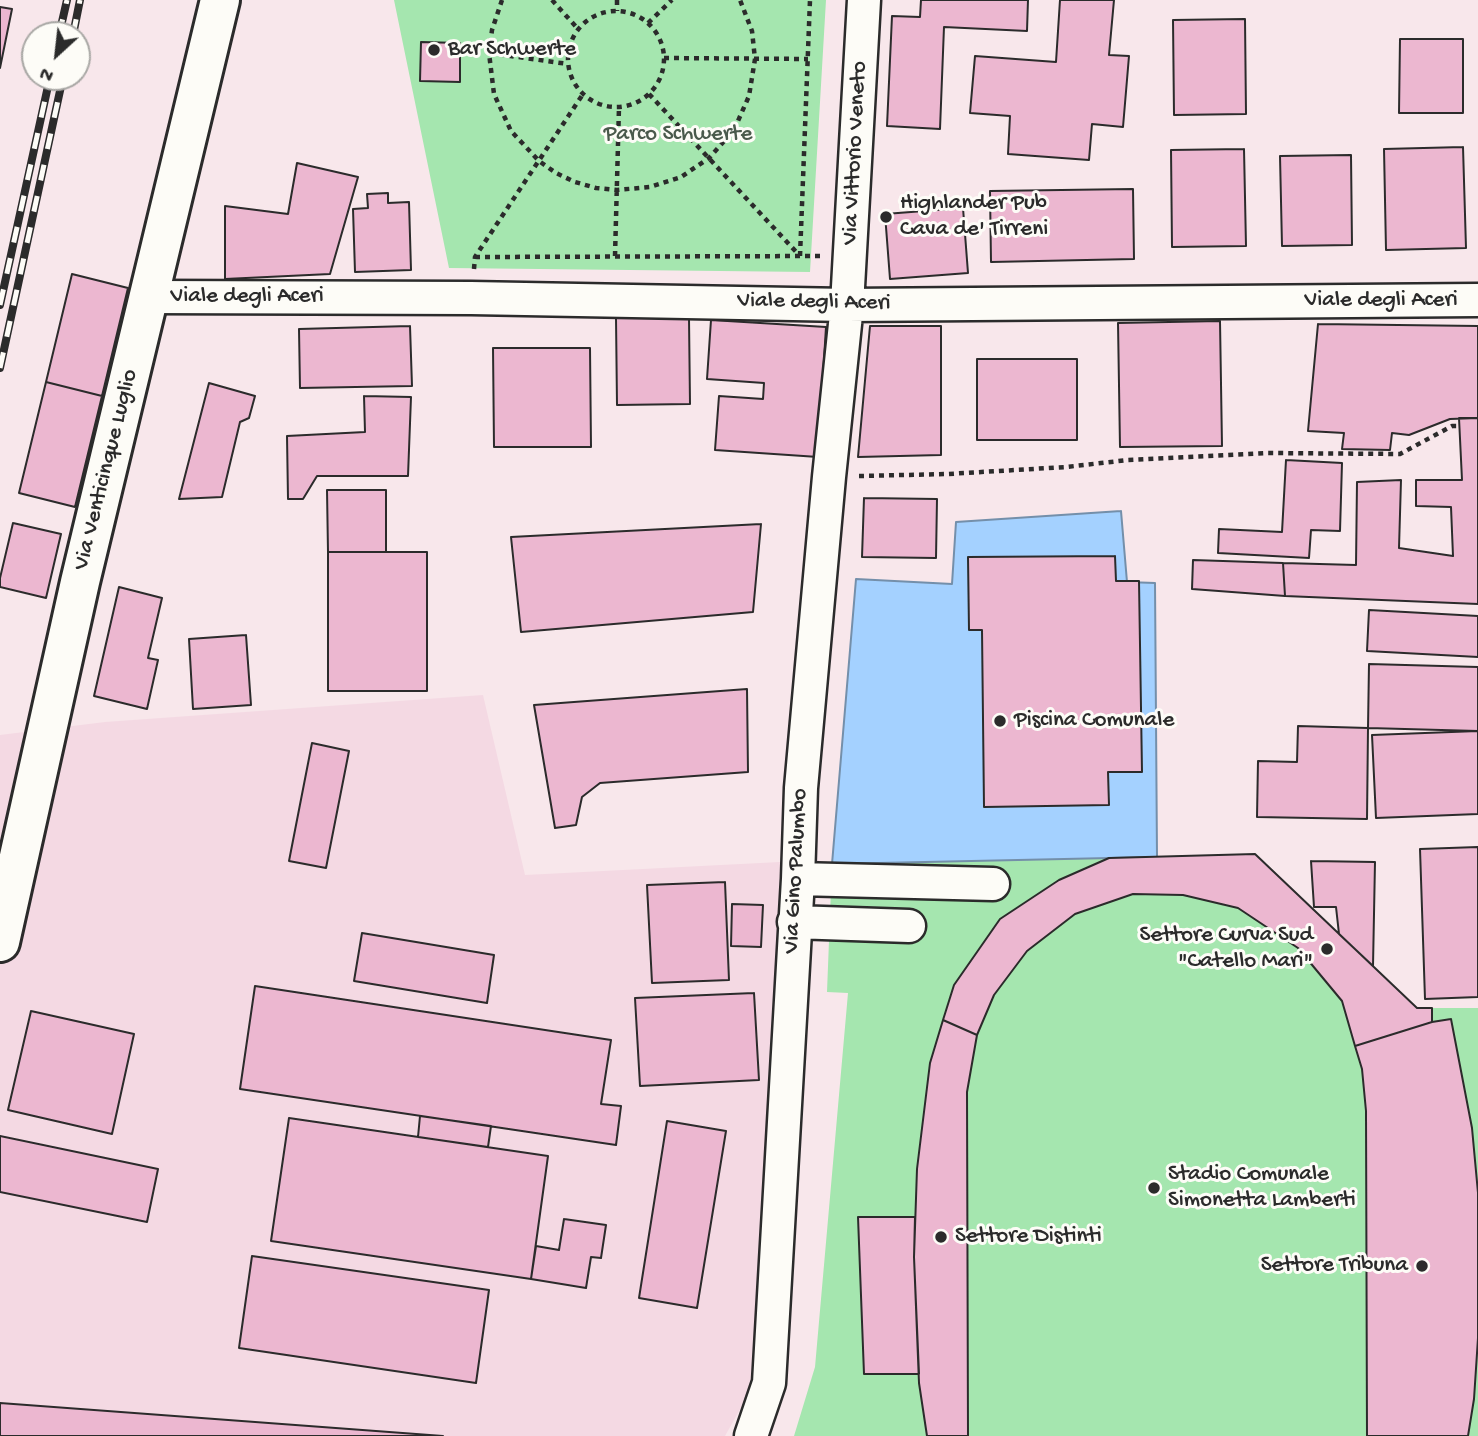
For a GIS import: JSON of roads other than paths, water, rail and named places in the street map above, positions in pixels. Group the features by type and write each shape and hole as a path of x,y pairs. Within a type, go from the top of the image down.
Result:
{"main road":[{"name":"Via Venticinque Luglio","path":"0,942 80,582 220,0"}],"street":[{"name":"Via Vittorio Veneto","path":"847,305 864,0"},
{"name":"Viale degli Aceri","path":"149,297 471,298 847,305 1478,300"},
{"name":"Via Gino Palumbo","path":"751,1436 769,1383 801,788 847,305"},
{"path":"798,878 993,884"},
{"path":"794,922 909,926"}],"water":[{"name":"Piscina Comunale","path":"1121,511 1127,582 1155,583 1157,857 832,864 856,579 952,584 956,522"}],"railway":[{"path":"62,21 67,0"},
{"path":"76,21 80,0"},
{"path":"0,305 47,91"},
{"path":"0,368 60,91"}],"place":[{"name":"Bar Schwerte","path":"434,50"},
{"name":"Highlander Pub Cava de' Tirreni","path":"886,217"},
{"name":"Piscina Comunale","path":"1000,721"},
{"name":"Settore Curva Sud \"Catello Mari\"","path":"1327,949"},
{"name":"Stadio Comunale Simonetta Lamberti","path":"1154,1188"},
{"name":"Settore Distinti","path":"941,1237"},
{"name":"Settore Tribuna","path":"1422,1266"}],"park label":[{"name":"Parco Schwerte","path":"678,135"}]}
